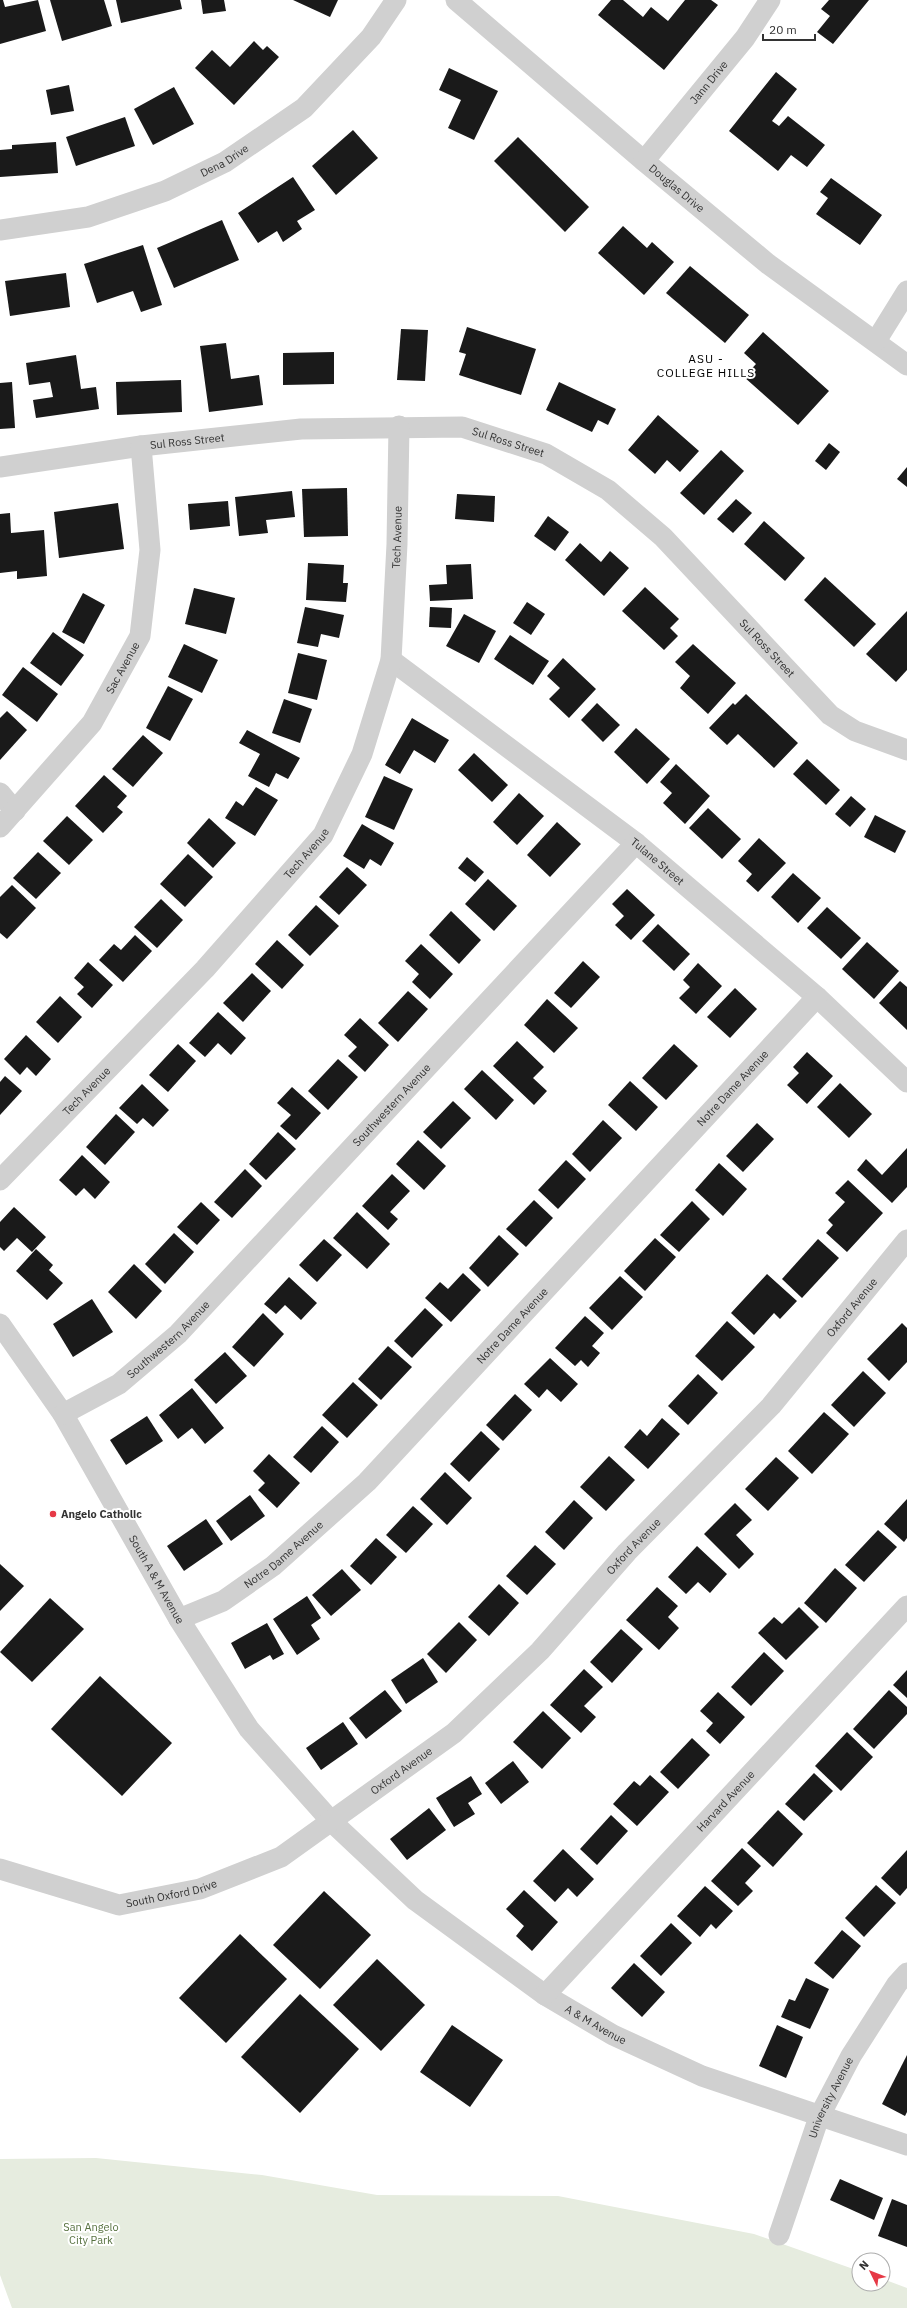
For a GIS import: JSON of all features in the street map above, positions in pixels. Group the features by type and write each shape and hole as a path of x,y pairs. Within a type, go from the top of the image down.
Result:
{"street":[{"name":"Dena Drive","path":"0,230 88,217 165,191 225,162 304,108 371,37 396,0"},
{"name":"Douglas Drive","path":"456,0 644,161 768,264 907,365"},
{"name":"Jann Drive","path":"644,161 745,38 770,0"},
{"path":"876,341 907,291"},
{"name":"Sul Ross Street","path":"0,467 141,446 302,429 399,426 462,427 546,454 608,490 663,537 830,715 855,731 907,750"},
{"name":"Tech Avenue","path":"0,1180 205,969 323,835 362,754 392,660 397,544 399,426"},
{"name":"Sac Avenue","path":"0,827 92,723 140,636 150,550 141,446"},
{"name":"Tulane Street","path":"392,660 636,843 817,997 907,1082"},
{"path":"0,793 15,811"},
{"name":"Southwestern Avenue","path":"63,1414 119,1384 178,1334 636,843"},
{"name":"Notre Dame Avenue","path":"179,1618 223,1601 273,1566 368,1482 817,997"},
{"name":"Oxford Avenue","path":"331,1821 454,1732 540,1651 627,1552 770,1406 907,1240"},
{"name":"South A & M Avenue","path":"0,1324 63,1414 179,1618 249,1728 331,1821"},
{"name":"Harvard Avenue","path":"545,1995 907,1606"},
{"name":"South Oxford Drive","path":"0,1869 119,1905 200,1889 281,1857 331,1821"},
{"name":"A & M Avenue","path":"331,1821 415,1900 545,1995 613,2035 702,2076 819,2117 907,2145"},
{"name":"University Avenue","path":"779,2235 819,2117 851,2056 897,1984 907,1973"}],"green space":[{"name":"San Angelo City Park","path":"96,2158 262,2175 377,2195 558,2196 754,2234 851,2268 851,2292 891,2292 891,2282 907,2288 907,2308 12,2308 0,2275 0,2159"}],"building":[{"path":"0,0 3,0 5,7 38,0 46,31 0,44"},
{"path":"50,0 104,0 112,26 62,41"},
{"path":"116,0 180,0 182,9 121,23"},
{"path":"201,0 224,0 226,11 203,14"},
{"path":"293,0 338,0 330,17"},
{"path":"611,0 623,0 643,17 651,7 668,21 685,0 711,0 718,5 664,70 598,15"},
{"path":"829,0 869,0 833,44 817,32 830,16 821,9"},
{"path":"254,41 263,50 267,46 279,57 234,105 195,68 212,50 230,67"},
{"path":"449,68 498,91 474,140 448,128 461,100 439,90"},
{"path":"776,72 797,89 772,121 779,126 788,116 825,145 807,167 791,155 778,171 729,131"},
{"path":"69,85 74,111 51,115 46,90"},
{"path":"174,87 194,124 153,145 134,109"},
{"path":"125,117 135,146 76,166 66,137"},
{"path":"353,130 378,158 336,195 312,166"},
{"path":"518,137 589,207 565,232 494,161"},
{"path":"56,142 58,173 0,177 0,150 12,149 12,145"},
{"path":"293,177 315,210 297,221 302,229 283,242 277,231 258,243 238,213"},
{"path":"831,178 882,215 860,245 816,214 828,198 820,192"},
{"path":"222,220 239,260 174,288 157,248"},
{"path":"623,226 647,248 652,242 674,262 644,295 598,253"},
{"path":"143,245 162,305 141,312 133,291 97,303 84,264"},
{"path":"690,266 749,315 725,343 666,293"},
{"path":"66,273 70,307 10,316 5,281"},
{"path":"467,327 536,349 521,395 459,375 466,354 459,352"},
{"path":"401,329 428,330 425,381 397,380"},
{"path":"763,332 829,391 798,425 744,377 756,364 744,353"},
{"path":"226,343 231,379 259,375 263,405 209,412 200,346"},
{"path":"334,352 334,384 283,385 283,353"},
{"path":"76,355 81,389 96,387 99,409 36,418 33,400 53,397 50,382 29,385 26,363"},
{"path":"181,380 182,412 117,415 116,382"},
{"path":"12,382 15,428 0,429 0,383"},
{"path":"559,382 616,409 608,425 598,420 592,432 546,410"},
{"path":"658,415 699,451 680,472 667,460 655,474 628,450"},
{"path":"829,443 840,452 826,470 815,461"},
{"path":"721,450 744,471 704,515 680,493"},
{"path":"907,467 907,487 897,479"},
{"path":"347,488 348,536 304,537 302,489"},
{"path":"292,491 295,517 266,520 268,533 239,536 235,497"},
{"path":"457,494 495,496 494,522 455,519"},
{"path":"736,499 752,513 733,533 717,519"},
{"path":"228,501 230,526 190,530 188,504"},
{"path":"118,503 124,549 59,558 54,512"},
{"path":"10,513 11,533 44,530 47,576 17,579 17,571 0,573 0,514"},
{"path":"548,516 569,532 555,551 534,536"},
{"path":"764,521 805,558 785,581 744,544"},
{"path":"580,543 601,562 610,551 629,568 604,596 565,560"},
{"path":"308,563 344,565 343,583 348,583 346,602 306,600"},
{"path":"471,564 473,599 430,601 429,585 447,584 446,565"},
{"path":"825,577 876,624 854,647 804,600"},
{"path":"645,587 679,619 670,628 678,636 664,650 622,611"},
{"path":"194,588 235,598 226,634 185,624"},
{"path":"83,593 105,605 84,644 62,632"},
{"path":"527,602 545,614 531,635 513,623"},
{"path":"305,607 344,615 339,638 321,634 318,647 297,643"},
{"path":"430,607 452,608 451,628 429,627"},
{"path":"907,611 907,670 896,682 866,654"},
{"path":"464,614 496,631 479,663 446,646"},
{"path":"53,632 84,655 61,686 30,663"},
{"path":"510,635 549,661 533,685 494,659"},
{"path":"184,644 218,660 202,693 168,677"},
{"path":"693,644 736,683 708,714 680,688 690,676 675,662"},
{"path":"298,653 327,660 317,700 288,693"},
{"path":"563,658 596,689 569,718 549,699 560,688 547,676"},
{"path":"23,667 58,694 37,722 2,695"},
{"path":"168,686 193,699 170,741 146,728"},
{"path":"746,694 798,743 774,768 738,734 727,745 709,728 733,703 735,705"},
{"path":"284,699 312,709 300,743 272,733"},
{"path":"597,703 620,725 603,742 581,720"},
{"path":"7,711 27,730 0,760 0,718"},
{"path":"412,718 449,740 435,763 414,750 400,774 385,765"},
{"path":"636,728 670,759 647,784 614,752"},
{"path":"247,730 300,758 288,779 276,773 269,787 248,776 260,754 239,743"},
{"path":"143,735 163,753 133,787 112,769"},
{"path":"474,753 508,785 492,802 458,770"},
{"path":"807,759 840,790 826,805 793,774"},
{"path":"676,764 710,796 685,824 663,803 672,793 660,782"},
{"path":"104,775 127,796 117,807 123,812 103,833 75,806"},
{"path":"384,776 413,789 394,830 365,817"},
{"path":"256,787 278,800 255,836 225,818 236,801 243,806"},
{"path":"519,793 544,816 517,845 493,822"},
{"path":"851,796 866,809 850,827 835,814"},
{"path":"708,808 741,839 722,859 689,828"},
{"path":"875,815 906,831 895,853 864,837"},
{"path":"67,816 93,840 69,865 43,841"},
{"path":"209,818 236,843 213,868 187,843"},
{"path":"557,822 581,844 550,877 527,855"},
{"path":"362,824 394,843 381,866 370,859 364,869 343,856"},
{"path":"759,838 786,863 758,892 746,881 752,874 738,861"},
{"path":"38,852 61,873 36,899 13,878"},
{"path":"188,854 213,877 185,907 160,884"},
{"path":"467,857 484,872 475,882 458,868"},
{"path":"347,867 367,885 339,915 319,897"},
{"path":"793,873 821,898 798,923 771,897"},
{"path":"488,879 517,906 494,931 465,904"},
{"path":"12,885 36,908 7,939 0,933 0,897"},
{"path":"627,889 655,915 631,940 615,925 624,916 612,904"},
{"path":"161,899 183,920 157,948 134,927"},
{"path":"316,905 339,926 310,956 288,935"},
{"path":"827,907 861,938 841,959 807,928"},
{"path":"451,911 481,940 459,964 429,935"},
{"path":"658,924 690,954 674,971 642,941"},
{"path":"135,935 152,951 123,982 99,960 114,944 121,950"},
{"path":"277,940 304,965 282,989 255,964"},
{"path":"867,942 899,971 874,999 842,969"},
{"path":"421,944 453,974 430,999 412,982 419,974 405,961"},
{"path":"583,961 600,977 571,1008 554,993"},
{"path":"88,962 113,985 92,1008 77,994 84,987 74,978"},
{"path":"698,963 722,986 696,1014 679,998 690,987 683,980"},
{"path":"252,973 271,991 243,1022 223,1003"},
{"path":"900,981 907,987 907,1030 879,1003"},
{"path":"735,988 757,1009 730,1038 707,1017"},
{"path":"408,991 428,1009 398,1042 378,1023"},
{"path":"60,996 82,1017 58,1043 36,1022"},
{"path":"547,999 578,1028 554,1053 524,1025"},
{"path":"218,1012 246,1038 231,1055 218,1043 205,1057 189,1043"},
{"path":"360,1018 389,1045 365,1072 348,1056 357,1047 344,1035"},
{"path":"26,1035 51,1059 36,1076 27,1067 20,1075 4,1059"},
{"path":"517,1041 544,1067 533,1078 547,1091 534,1105 493,1066"},
{"path":"178,1044 196,1061 168,1092 149,1075"},
{"path":"674,1044 698,1066 666,1100 642,1078"},
{"path":"807,1052 833,1076 807,1104 787,1085 799,1073 793,1067"},
{"path":"338,1059 358,1077 328,1110 308,1091"},
{"path":"482,1070 514,1100 496,1120 464,1089"},
{"path":"5,1076 22,1091 0,1115 0,1082"},
{"path":"630,1081 658,1107 636,1131 608,1105"},
{"path":"840,1083 872,1114 849,1138 817,1107"},
{"path":"142,1084 169,1110 153,1127 143,1118 137,1124 119,1108"},
{"path":"292,1087 321,1113 296,1140 280,1126 291,1115 277,1103"},
{"path":"453,1101 471,1118 441,1149 423,1132"},
{"path":"116,1114 135,1132 105,1165 86,1147"},
{"path":"603,1120 622,1138 590,1172 572,1154"},
{"path":"757,1123 774,1139 743,1172 726,1156"},
{"path":"278,1132 296,1149 266,1180 249,1164"},
{"path":"418,1140 446,1166 424,1190 396,1164"},
{"path":"907,1148 907,1187 892,1203 857,1170 866,1159 882,1175"},
{"path":"82,1155 110,1182 95,1199 84,1188 76,1196 59,1180"},
{"path":"566,1160 586,1179 558,1209 538,1190"},
{"path":"719,1163 747,1189 723,1216 695,1190"},
{"path":"245,1169 262,1186 232,1218 214,1202"},
{"path":"392,1174 410,1191 390,1212 398,1219 388,1230 362,1206"},
{"path":"848,1180 883,1213 847,1252 826,1233 833,1225 828,1220 845,1202 835,1193"},
{"path":"534,1200 553,1218 526,1247 506,1229"},
{"path":"692,1201 710,1219 679,1252 660,1235"},
{"path":"201,1202 220,1220 197,1245 177,1227"},
{"path":"14,1207 46,1237 32,1252 17,1238 4,1251 0,1247 0,1222"},
{"path":"357,1212 390,1244 367,1269 333,1238"},
{"path":"174,1233 194,1252 165,1284 145,1264"},
{"path":"499,1235 519,1254 488,1287 469,1268"},
{"path":"655,1238 676,1257 645,1291 624,1271"},
{"path":"324,1239 342,1255 317,1282 299,1265"},
{"path":"818,1239 839,1258 802,1298 782,1279"},
{"path":"36,1249 53,1265 49,1270 63,1283 47,1300 16,1271"},
{"path":"134,1264 162,1291 136,1319 108,1292"},
{"path":"463,1273 481,1290 451,1322 425,1298 440,1282 448,1289"},
{"path":"767,1274 797,1301 780,1319 774,1313 754,1335 731,1313"},
{"path":"620,1276 643,1297 612,1330 589,1308"},
{"path":"289,1277 317,1303 301,1320 285,1305 276,1314 264,1304"},
{"path":"92,1299 113,1332 73,1357 53,1324"},
{"path":"425,1308 443,1325 412,1358 394,1341"},
{"path":"263,1313 284,1334 254,1367 232,1347"},
{"path":"585,1316 604,1333 592,1346 600,1353 588,1367 581,1360 575,1366 555,1348"},
{"path":"727,1321 755,1347 722,1381 695,1356"},
{"path":"902,1323 907,1328 907,1362 889,1381 867,1359"},
{"path":"388,1346 412,1367 381,1400 358,1379"},
{"path":"225,1352 247,1376 216,1404 194,1380"},
{"path":"550,1358 578,1384 561,1402 547,1389 539,1398 524,1384"},
{"path":"863,1371 886,1393 854,1427 831,1405"},
{"path":"698,1374 718,1393 688,1425 668,1406"},
{"path":"353,1382 378,1405 347,1438 322,1415"},
{"path":"192,1388 224,1428 205,1444 192,1428 178,1439 159,1415"},
{"path":"515,1394 532,1410 503,1441 486,1425"},
{"path":"824,1412 849,1434 812,1474 788,1451"},
{"path":"147,1416 163,1441 126,1465 110,1440"},
{"path":"662,1418 680,1434 648,1469 624,1447 640,1429 647,1436"},
{"path":"322,1426 339,1442 311,1473 293,1457"},
{"path":"481,1431 500,1449 469,1482 450,1464"},
{"path":"269,1454 300,1483 277,1508 258,1490 265,1483 253,1471"},
{"path":"609,1456 635,1480 606,1511 580,1487"},
{"path":"776,1457 799,1478 768,1511 745,1489"},
{"path":"445,1472 472,1498 447,1525 420,1499"},
{"path":"250,1495 265,1516 231,1541 216,1521"},
{"path":"907,1499 907,1538 904,1542 884,1524"},
{"path":"574,1500 593,1518 564,1550 545,1532"},
{"path":"735,1503 752,1520 736,1535 754,1554 739,1569 704,1534"},
{"path":"413,1506 433,1524 406,1553 386,1535"},
{"path":"206,1519 223,1544 184,1571 167,1546"},
{"path":"878,1530 897,1547 864,1582 845,1565"},
{"path":"376,1538 397,1557 371,1585 350,1566"},
{"path":"535,1545 556,1564 527,1595 506,1576"},
{"path":"697,1546 727,1574 710,1593 698,1582 686,1594 668,1577"},
{"path":"0,1564 24,1586 0,1611"},
{"path":"835,1568 857,1588 826,1623 804,1603"},
{"path":"342,1569 361,1590 331,1616 312,1595"},
{"path":"499,1584 519,1603 489,1636 468,1617"},
{"path":"657,1587 678,1606 668,1617 679,1628 659,1650 626,1620"},
{"path":"307,1596 321,1618 311,1625 320,1639 297,1655 273,1619"},
{"path":"50,1598 84,1629 32,1682 0,1652"},
{"path":"799,1607 819,1627 786,1660 758,1633 774,1617 782,1624"},
{"path":"459,1622 477,1640 446,1673 427,1654"},
{"path":"267,1623 284,1654 273,1660 270,1655 245,1669 231,1643"},
{"path":"621,1629 643,1649 612,1683 590,1662"},
{"path":"764,1652 784,1671 751,1706 731,1687"},
{"path":"423,1658 438,1682 406,1704 391,1680"},
{"path":"584,1669 603,1687 584,1706 596,1717 581,1733 550,1705"},
{"path":"907,1670 907,1698 893,1685"},
{"path":"100,1676 172,1743 122,1796 51,1729"},
{"path":"385,1690 402,1711 366,1739 349,1718"},
{"path":"889,1690 907,1707 907,1714 874,1749 853,1729"},
{"path":"718,1692 745,1717 720,1744 706,1731 713,1723 700,1711"},
{"path":"543,1711 571,1738 542,1769 513,1742"},
{"path":"343,1722 358,1744 321,1770 306,1748"},
{"path":"847,1732 873,1757 841,1791 815,1766"},
{"path":"692,1738 710,1755 678,1789 660,1772"},
{"path":"513,1761 529,1782 501,1804 485,1783"},
{"path":"814,1773 833,1791 804,1821 785,1804"},
{"path":"650,1775 669,1792 637,1826 613,1804 634,1781 640,1786"},
{"path":"471,1776 482,1794 468,1803 475,1814 454,1827 436,1798"},
{"path":"429,1808 446,1830 407,1860 390,1839"},
{"path":"778,1810 803,1834 773,1867 747,1843"},
{"path":"611,1815 628,1831 597,1865 580,1849"},
{"path":"742,1848 761,1866 745,1883 753,1891 738,1906 711,1881"},
{"path":"563,1849 594,1879 577,1897 568,1888 555,1902 533,1881"},
{"path":"907,1850 907,1888 900,1896 881,1878"},
{"path":"876,1885 896,1903 864,1937 845,1918"},
{"path":"705,1886 733,1911 716,1929 711,1924 700,1937 677,1916"},
{"path":"524,1890 558,1922 532,1951 516,1936 524,1926 506,1909"},
{"path":"324,1891 371,1935 320,1989 273,1945"},
{"path":"671,1923 692,1943 661,1976 640,1956"},
{"path":"842,1930 861,1946 833,1979 814,1963"},
{"path":"240,1934 287,1979 226,2043 179,1998"},
{"path":"377,1959 425,2005 381,2051 333,2005"},
{"path":"634,1963 665,1992 642,2017 611,1988"},
{"path":"806,1978 829,1989 810,2029 781,2017 789,1999 795,2001"},
{"path":"300,1994 359,2049 300,2113 241,2057"},
{"path":"452,2025 503,2060 470,2107 420,2072"},
{"path":"777,2025 803,2037 786,2078 759,2066"},
{"path":"907,2055 907,2112 905,2116 882,2104"},
{"path":"840,2179 883,2198 874,2220 830,2200"},
{"path":"892,2199 907,2205 907,2247 878,2236"}],"place":[{"name":"Angelo Catholic","path":"53,1514"}],"district":[{"name":"ASU - COLLEGE HILLS","path":"706,366"}]}
